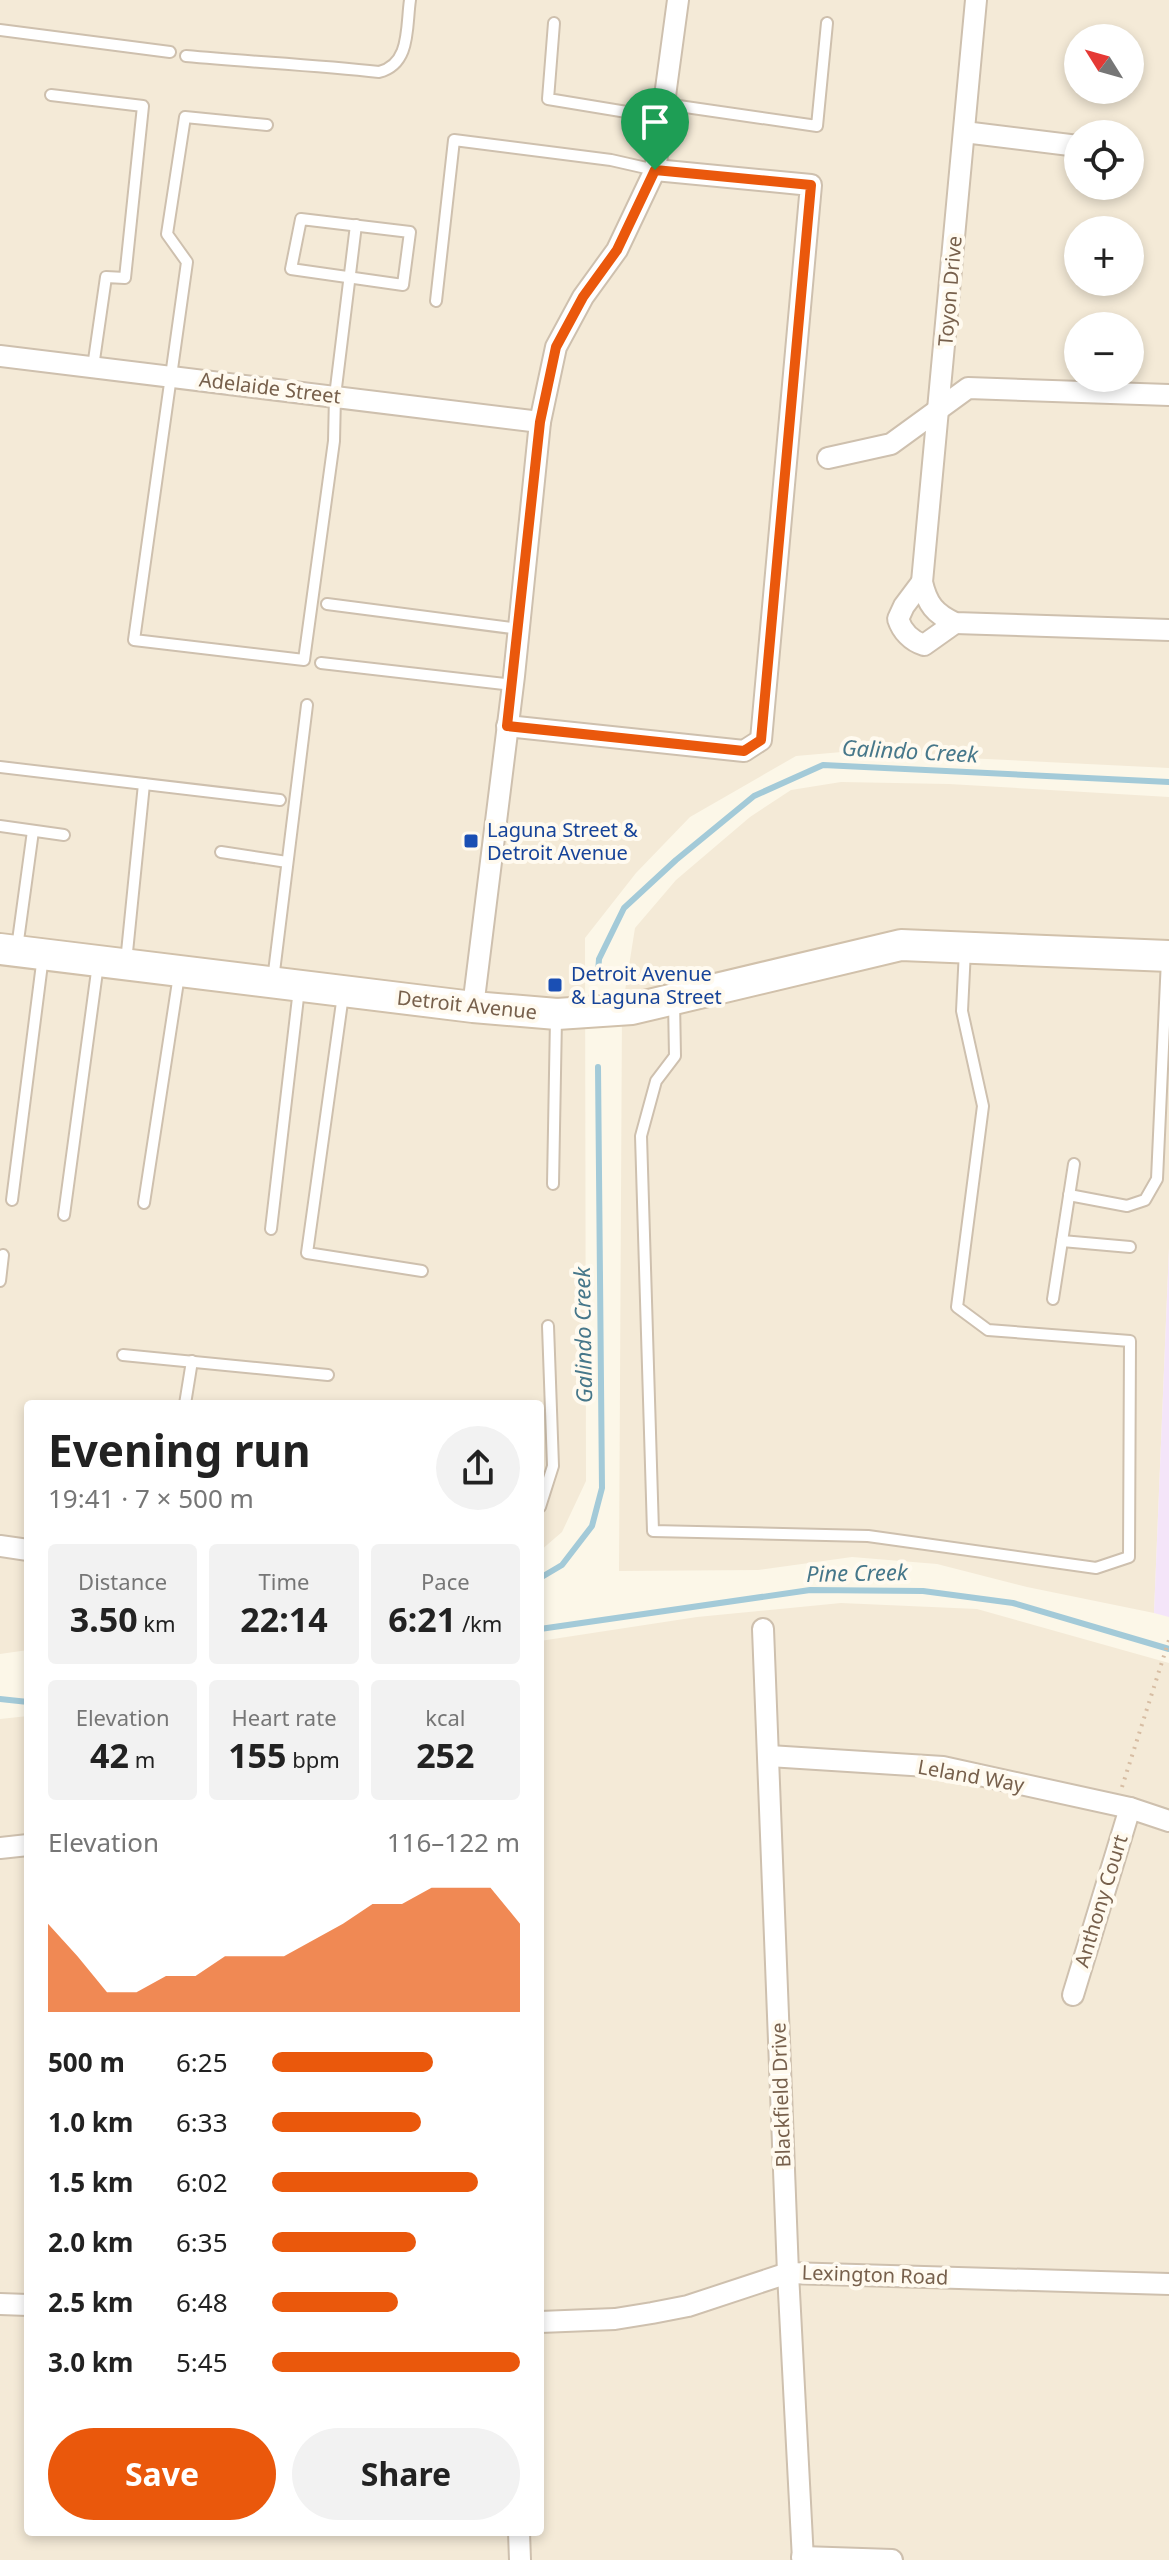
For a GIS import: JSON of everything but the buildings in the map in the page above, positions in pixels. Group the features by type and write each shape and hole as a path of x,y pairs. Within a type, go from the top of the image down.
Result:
{"street":[{"path":"473,1007 513,685 540,422 556,347 583,297 617,250 655,170 678,0"},
{"name":"Toyon Drive","path":"955,623 924,645 915,642 898,619 922,582 976,0"},
{"path":"964,132 1064,144"},
{"path":"507,726 744,751 761,740 811,185 655,170"},
{"name":"Adelaide Street","path":"0,356 540,422"},
{"path":"828,458 891,444 968,388 1169,395"},
{"path":"922,582 930,607 955,623 1169,630"},
{"name":"Detroit Avenue","path":"20,951 344,992 557,1014 632,1009 901,945 1168,956"},
{"path":"0,1546 24,1549"},
{"name":"Blackfield Drive","path":"763,1629 802,2559"},
{"name":"Leland Way","path":"769,1756 943,1767 1130,1808 1169,1821"},
{"name":"Anthony Court","path":"1073,1995 1130,1808"},
{"path":"0,1848 24,1845"},
{"name":"Lexington Road","path":"544,2322 615,2319 688,2306 788,2273 1169,2284"},
{"path":"0,2304 24,2305"},
{"path":"519,2536 520,2560"},
{"path":"802,2559 892,2560"}],"lane":[{"path":"186,56 289,62 379,72 399,62 404,49 410,0"},
{"path":"554,23 548,99 817,126 827,23"},
{"path":"0,30 170,52"},
{"path":"51,95 143,106 125,278 106,277 93,367"},
{"path":"267,125 185,117 167,234 187,262 134,640 304,660 334,441 335,396 356,225"},
{"path":"436,301 454,140 611,160 655,170"},
{"path":"301,219 410,232 403,285 349,277 291,269 301,219"},
{"path":"327,604 519,629"},
{"path":"321,663 513,685"},
{"path":"271,1229 286,984 287,862 307,705"},
{"path":"0,767 280,800"},
{"path":"64,1215 144,784"},
{"path":"0,826 64,835"},
{"path":"12,1200 20,951 33,831"},
{"path":"221,852 287,862"},
{"path":"674,999 675,1056 656,1081 641,1136 653,1531 868,1536 1096,1568 1129,1557 1130,1341 988,1330 957,1307 983,1106 962,1011 965,948"},
{"path":"1069,1195 1127,1206 1145,1200 1157,1179 1168,956"},
{"path":"144,1203 180,971"},
{"path":"344,992 307,1253 422,1271"},
{"path":"553,1184 557,1014"},
{"path":"1053,1299 1074,1164"},
{"path":"1062,1241 1130,1247"},
{"path":"0,1281 3,1255"},
{"path":"544,1494 553,1466 548,1326"},
{"path":"123,1355 328,1375"},
{"path":"186,1400 192,1361"}],"path":[{"path":"1130,1808 1122,1786 1169,1640"}],"shaded area":[{"path":"0,0 1169,0 1169,768 842,752 796,756 690,817 636,873 585,938 586,1481 562,1532 544,1548 544,1400 24,1400 24,1651 0,1654"},
{"path":"841,782 949,784 1169,797 1169,1248 1154,1613 1027,1587 937,1564 852,1557 758,1570 619,1571 622,1010 635,928 676,880 750,817 791,790"},
{"path":"1169,1248 1169,1617 1154,1613"},
{"path":"841,1603 977,1609 1169,1663 1169,2560 0,2560 0,1719 24,1716 24,2536 544,2536 544,1640 697,1617"}],"waterway":[{"name":"Galindo Creek","path":"598,973 599,959 624,908 676,860 754,796 823,765 1169,782"},
{"name":"Galindo Creek","path":"544,1576 562,1565 592,1526 602,1488 598,1067"},
{"name":"Pine Creek","path":"544,1628 810,1590 923,1591 1013,1603 1169,1649"},
{"name":"Pine Creek","path":"0,1699 24,1702"}],"place":[{"name":"Laguna Street & Detroit Avenue","path":"471,841"},
{"name":"Detroit Avenue & Laguna Street","path":"555,985"}],"route":[{"path":"655,170 811,185 761,740 744,751 507,726 540,422 556,347 583,297 617,250 655,170"}]}
